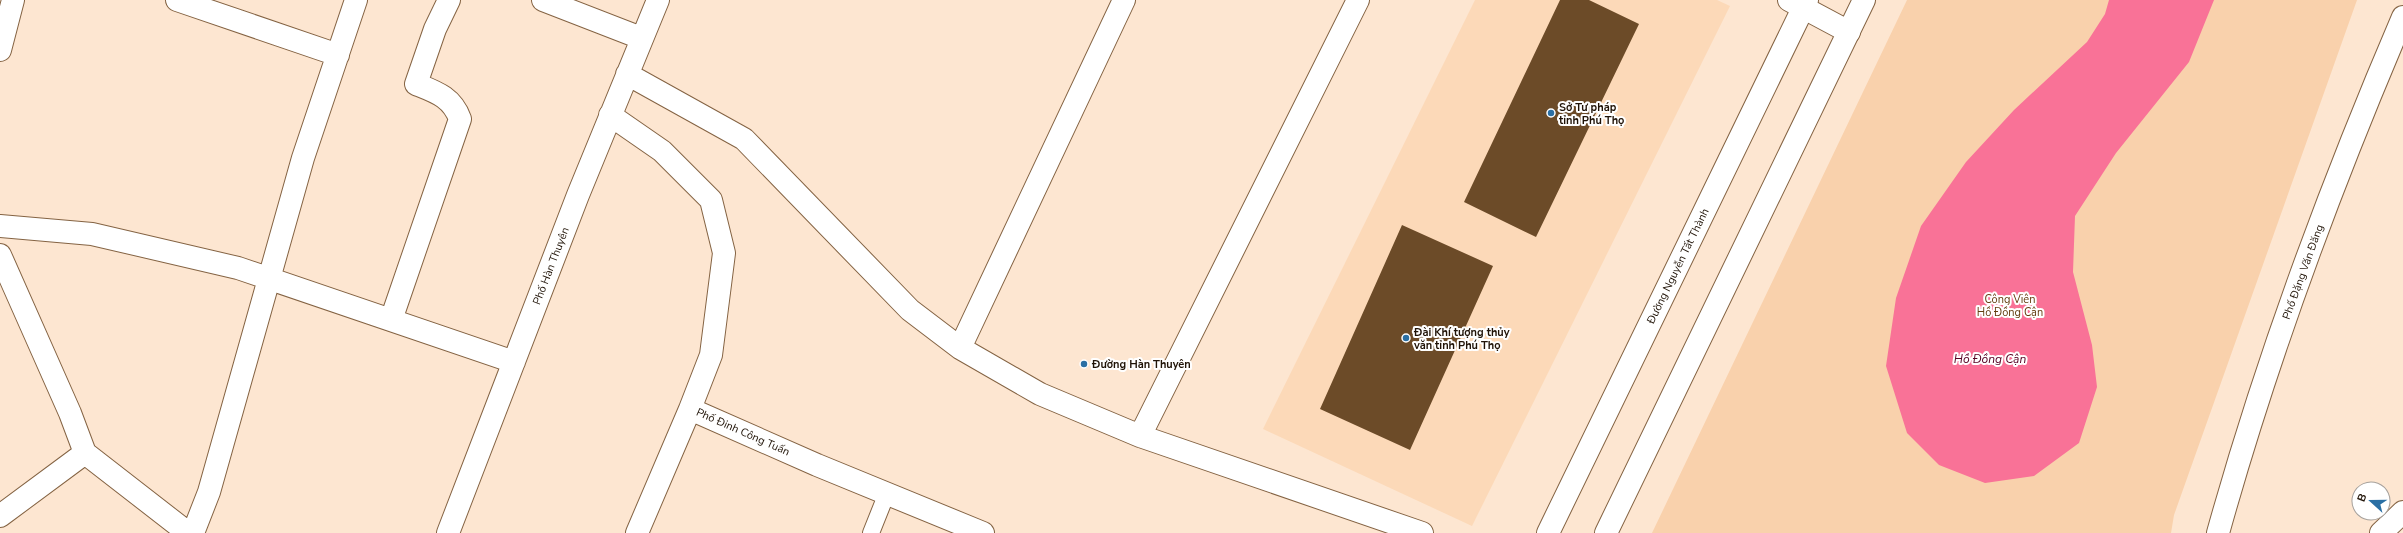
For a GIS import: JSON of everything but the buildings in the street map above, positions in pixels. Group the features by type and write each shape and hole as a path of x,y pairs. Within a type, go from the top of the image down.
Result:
{"street":[{"path":"0,50 13,0"},
{"path":"177,0 338,55"},
{"path":"193,533 209,492 270,280 303,158 356,0"},
{"path":"390,320 460,119 455,106 436,92 416,84 435,29 449,0"},
{"path":"543,0 641,38"},
{"name":"Phố Hàn Thuyên","path":"448,533 610,115 658,0"},
{"path":"960,348 1124,0"},
{"path":"1140,436 1358,0"},
{"path":"1606,533 1864,0"},
{"path":"1800,3 1849,32"},
{"name":"Đường Nguyễn Tất Thành","path":"1548,533 1800,3"},
{"name":"Phố Đặng Văn Đăng","path":"2218,533 2281,332 2316,234 2403,17"},
{"path":"627,74 744,139 910,310 960,348 1040,394 1140,436 1422,533"},
{"name":"Phố Đinh Công Tuấn","path":"610,115 662,151 711,200 724,253 711,355 690,409 983,533"},
{"path":"0,226 92,234 238,268 514,362"},
{"path":"0,256 70,412 85,453 188,533"},
{"path":"637,533 690,409"},
{"path":"0,516 85,453"},
{"path":"2381,533 2403,512"}],"lane":[{"path":"871,533 887,493"}],"shaded area":[{"path":"1475,0 1717,0 1730,6 1472,526 1263,429"}],"green space":[{"name":"Công Viên Hồ Đồng Cận","path":"1907,0 2357,0 2174,515 2171,533 1652,533"}],"water":[{"name":"Hồ Đồng Cận","path":"2109,0 2214,0 2189,62 2116,153 2075,216 2073,272 2092,345 2097,387 2079,443 2034,476 1985,483 1939,465 1907,433 1886,366 1896,298 1921,226 1966,162 2014,110 2087,42 2105,14"}],"place":[{"name":"Sở Tư pháp tỉnh Phú Thọ","path":"1551,113"},
{"name":"Đài Khí tượng thủy văn tỉnh Phú Thọ","path":"1406,338"},
{"name":"Đường Hàn Thuyên","path":"1084,364"}]}
